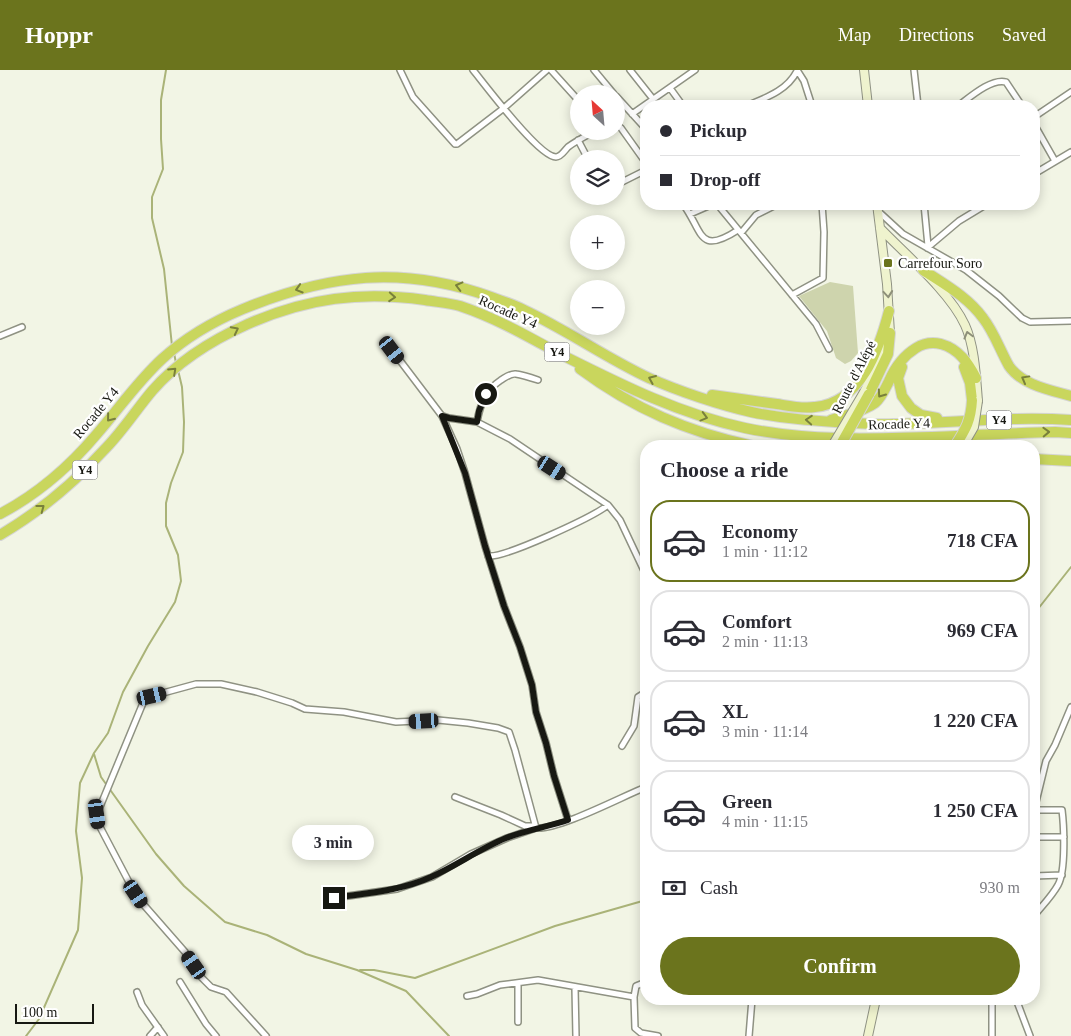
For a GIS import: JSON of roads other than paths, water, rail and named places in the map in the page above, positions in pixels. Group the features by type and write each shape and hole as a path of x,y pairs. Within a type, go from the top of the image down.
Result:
{"highway":[{"path":"923,270 970,302 984,319 1010,368 1018,376 1037,386 1071,396"},
{"name":"Rocade Y4","path":"0,514 45,485 72,460 153,368 164,357 192,336 241,310 320,283 361,277 408,277 463,287 523,309 648,378 682,391 748,411 788,419 891,424 950,421 1071,420"},
{"name":"Rocade Y4","path":"0,535 54,498 80,475 107,448 154,389 193,354 247,324 288,308 324,300 363,295 410,298 457,305 512,327 645,396 695,415 743,427 813,440"},
{"path":"682,391 814,408 831,404 846,396 859,381 875,356 889,311"},
{"path":"843,440 888,354 890,333"},
{"path":"827,421 866,408 875,403 882,396 902,358 922,344 943,345 963,356 976,378"},
{"path":"950,421 921,415 911,408 902,396 898,378 904,363 920,350 942,349 956,357 966,369 975,400 967,427 956,440"},
{"path":"559,353 618,396 652,414 704,434 728,440"},
{"name":"Rocade Y4","path":"966,440 1055,432 1071,433"},
{"name":"Rocade Y4","path":"871,440 920,440"},
{"path":"1040,459 1071,461"}],"main road":[{"path":"864,70 867,100"},
{"name":"Route d'Alépé","path":"878,210 890,333"},
{"path":"880,228 923,270 955,307 965,325 970,340 976,378 974,427 966,440"},
{"name":"Route d'Alépé","path":"832,440 866,393"},
{"path":"868,1036 875,1005"}],"street":[{"path":"400,70 417,102 456,144 460,143 504,108 547,70"},
{"path":"473,70 542,150 554,157 559,156 578,140 583,150"},
{"path":"551,70 570,91"},
{"path":"594,70 607,85"},
{"path":"630,70 653,99 695,70"},
{"path":"914,70 917,100"},
{"path":"761,100 790,84 797,71"},
{"path":"797,71 806,87 810,100"},
{"path":"967,100 985,87 1002,81 1006,82 1018,100"},
{"path":"670,88 679,100"},
{"path":"1040,113 1071,92"},
{"path":"625,106 640,123"},
{"path":"632,114 640,108"},
{"path":"625,134 640,155"},
{"path":"1040,135 1055,161"},
{"path":"1040,170 1071,152"},
{"path":"625,180 640,173"},
{"path":"687,210 700,234 710,241 717,241 739,231 756,216 767,210"},
{"path":"690,214 700,210"},
{"path":"720,210 816,324 829,349"},
{"path":"792,295 823,278 822,210"},
{"path":"881,210 903,234 966,270 999,296 1022,318 1030,322 1071,321"},
{"path":"924,210 927,247"},
{"path":"927,247 978,210"},
{"path":"0,336 22,327"},
{"path":"392,350 442,416 465,473 488,556 532,685 536,712 568,820"},
{"path":"477,422 482,403 489,389 495,384 512,374 538,380"},
{"path":"442,416 477,422 510,439 608,505 620,520 640,562"},
{"path":"488,556 497,556 522,547 585,519 608,505"},
{"path":"266,1036 226,992 211,987 201,977 185,952 138,897 98,825 97,814 143,703 152,696 196,684 221,684 257,692 292,703 305,710 344,712 396,722 438,720 498,728 509,732 536,827"},
{"path":"622,746 634,726 638,697 640,696"},
{"path":"1040,786 1046,761 1071,707"},
{"path":"455,797 525,826 536,827 551,826 568,820 640,790"},
{"path":"1040,810 1062,810 1064,837 1062,875 1059,884 1040,908"},
{"path":"334,898 398,889 432,877 471,854 536,827"},
{"path":"1040,837 1064,837"},
{"path":"1040,876 1062,875"},
{"path":"467,996 500,985 538,980 634,997"},
{"path":"180,982 206,1024 216,1036"},
{"path":"518,983 518,1022"},
{"path":"640,984 636,986 634,997 635,1028 641,1033 658,1036"},
{"path":"575,988 576,1036"},
{"path":"137,992 142,1005 164,1036"},
{"path":"749,1036 752,1005"},
{"path":"992,1005 992,1036"},
{"path":"1018,1005 1029,1034 1022,1036"},
{"path":"150,1036 158,1027"}],"waterway":[{"path":"166,70 161,100 163,169 152,197 152,218 164,269 172,346"},
{"path":"174,353 176,363"},
{"path":"26,1036 39,1019 78,930 82,878 76,831 80,783 94,753 108,733 123,692 175,602 181,581 178,555 166,526 166,503 171,483 183,452 182,387 178,370"},
{"path":"1040,606 1071,567"},
{"path":"94,754 101,777 156,854 184,886 225,922 267,935 306,954 357,970 406,991 449,1036"},
{"path":"360,970 374,970 415,978 555,926 640,902"}],"place":[{"name":"Carrefour Soro","path":"888,263"}]}
